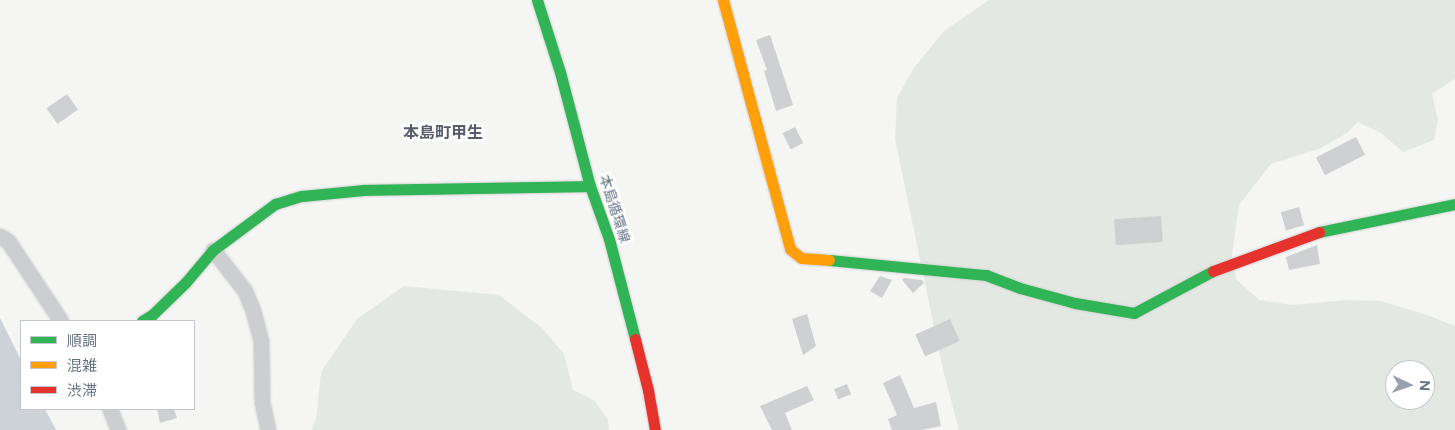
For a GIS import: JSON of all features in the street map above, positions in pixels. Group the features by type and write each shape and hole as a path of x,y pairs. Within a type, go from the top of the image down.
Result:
{"street":[{"name":"本島循環線","path":"536,0 560,72 590,186 609,239 648,390 655,430"},
{"path":"723,0 790,249 801,258 885,264 986,275 1020,288 1074,303 1134,313 1210,272 1316,233 1455,204"},
{"path":"144,320 152,315 186,282 213,250 275,204 302,196 364,190 590,186"},
{"path":"0,236 8,242 60,320"},
{"path":"213,250 245,291 252,311 261,341 262,402 268,430"},
{"path":"110,410 118,430"}],"shaded area":[{"path":"989,0 1455,0 1455,79 1432,94 1438,120 1434,140 1403,152 1381,133 1358,122 1347,133 1321,148 1271,164 1239,205 1232,254 1236,279 1259,300 1292,305 1347,300 1381,301 1455,326 1455,430 959,430 943,370 895,139 897,98 913,69 944,31"},
{"path":"404,286 499,295 542,328 564,354 573,390 594,400 608,420 609,430 311,430 316,420 321,372 357,319"},
{"path":"0,318 20,358 20,410 46,410 56,430 0,430"}],"building":[{"path":"770,35 793,105 776,111 764,71 767,70 756,40"},
{"path":"67,94 78,110 57,124 47,108"},
{"path":"795,127 803,143 791,149 783,133"},
{"path":"1356,137 1365,155 1325,175 1316,157"},
{"path":"1299,207 1304,225 1286,231 1281,212"},
{"path":"1161,216 1163,242 1116,245 1114,219"},
{"path":"1317,245 1320,264 1289,270 1286,257"},
{"path":"880,276 892,280 882,298 870,291"},
{"path":"904,278 922,280 924,283 913,293 902,280"},
{"path":"807,314 816,346 803,355 792,319"},
{"path":"950,319 960,341 925,356 915,334"},
{"path":"900,375 914,408 936,402 941,426 921,430 892,430 888,419 897,415 883,383"},
{"path":"847,384 851,394 838,399 834,389"},
{"path":"807,386 814,400 785,413 792,430 772,430 760,406"},
{"path":"157,410 174,410 177,418 160,423"}],"traffic: fast":[{"path":"537,0 560,72 590,186 609,239 635,339"},
{"path":"144,320 152,315 186,282 213,250 275,204 302,196 364,190 590,186"},
{"path":"1319,232 1455,204"},
{"path":"829,260 986,275 1020,288 1075,303 1134,313 1213,271"}],"traffic: slow":[{"path":"723,0 790,249 801,258 829,260"}],"traffic: jam":[{"path":"1213,271 1319,232"},
{"path":"635,339 648,390 655,430"}],"district":[{"name":"本島町甲生","path":"443,133"}]}
